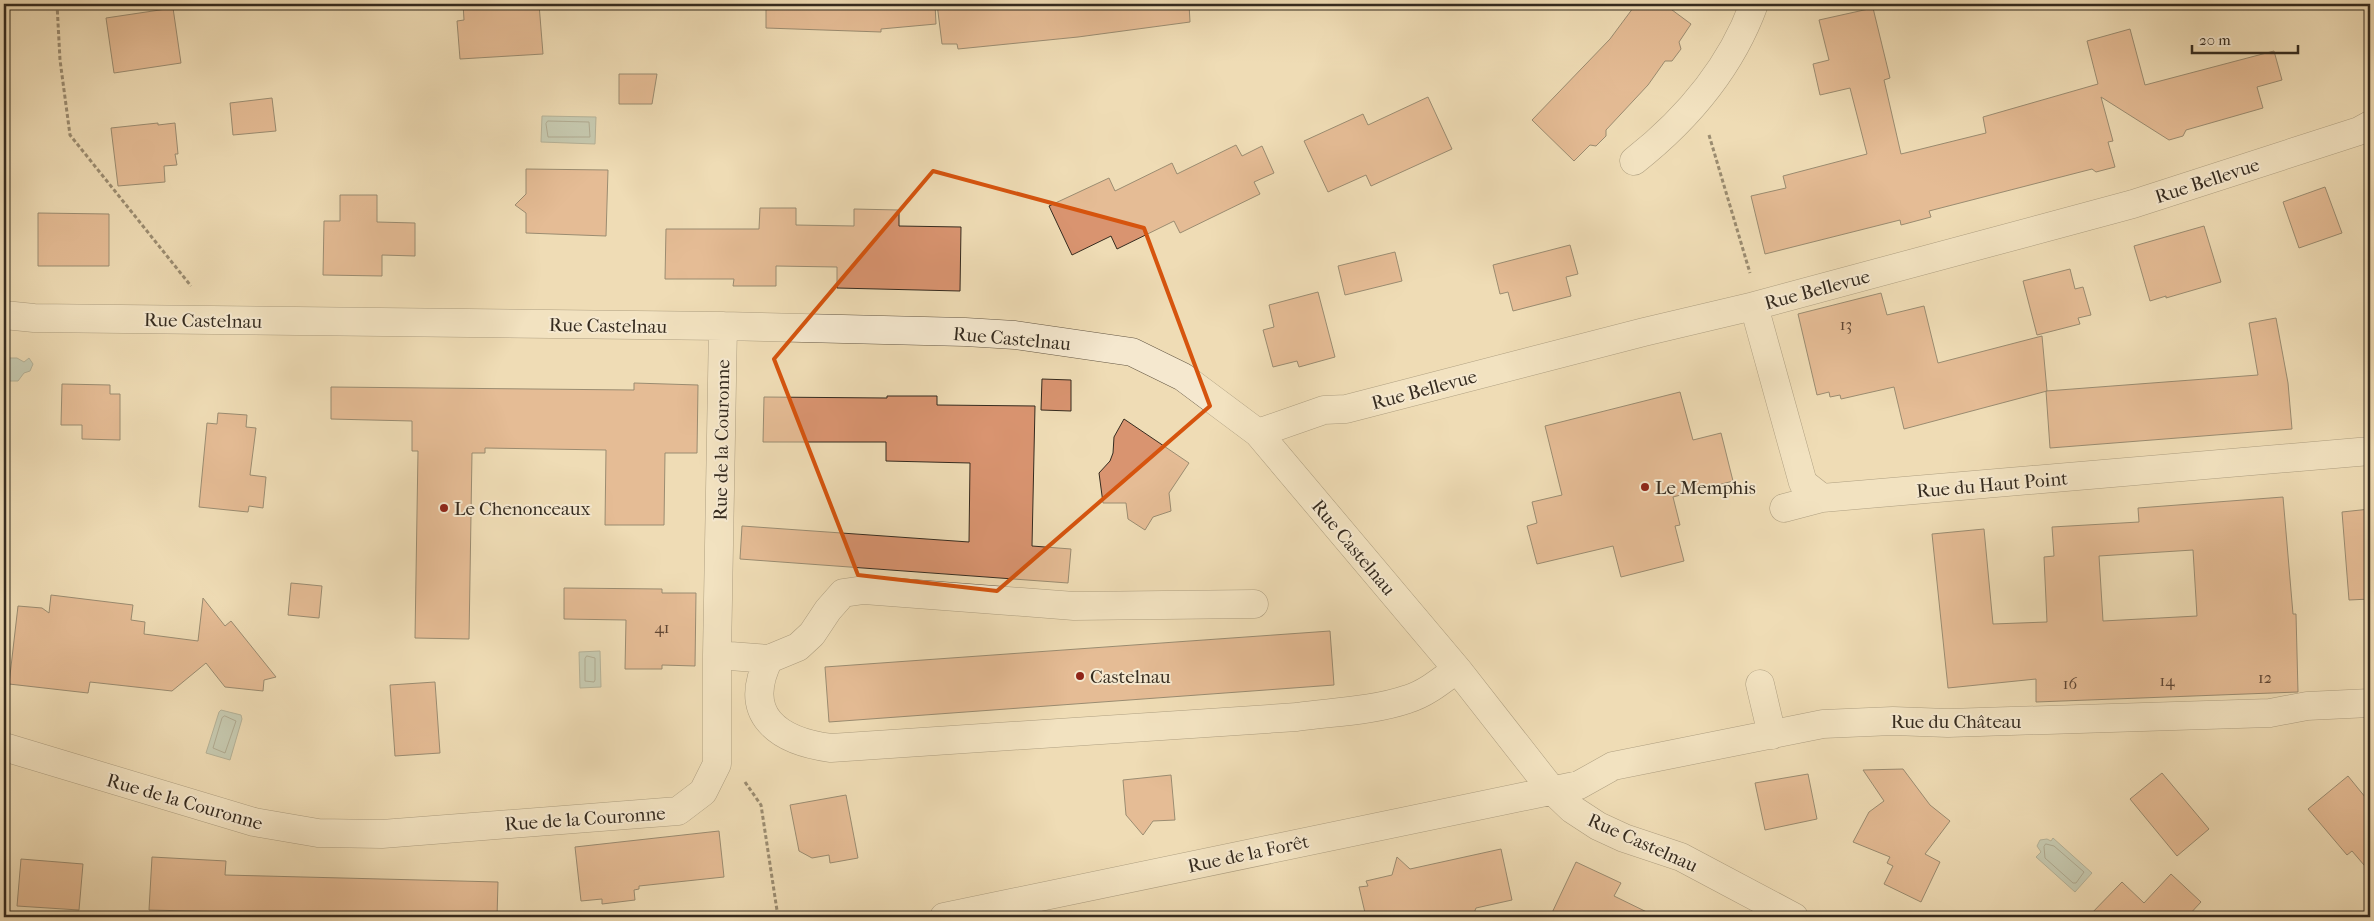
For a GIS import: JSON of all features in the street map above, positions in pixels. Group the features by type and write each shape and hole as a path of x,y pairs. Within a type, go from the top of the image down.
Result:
{"street":[{"path":"1634,161 1667,134 1699,100 1743,33 1754,4"},
{"name":"Rue Bellevue","path":"1258,433 1324,410 1346,409 1644,332 1754,306 2133,204 2350,134 2370,125"},
{"path":"1754,306 1803,483 1822,498"},
{"name":"Rue Castelnau","path":"4,315 34,318 723,326 965,332 1024,336 1132,352 1183,377 1258,433 1457,668 1551,789 1572,809 1598,826 1624,838 1681,857 1794,917"},
{"name":"Rue de la Couronne","path":"4,747 254,822 318,833 382,834 678,811 704,792 717,764 723,326"},
{"name":"Rue du Haut Point","path":"1784,508 1822,498 2370,451"},
{"path":"717,655 769,659 798,647 812,634 828,610 843,593 864,590 1074,606 1254,604"},
{"path":"769,659 761,676 758,695 766,717 780,732 806,745 831,748 1297,717 1345,711 1409,699 1432,687 1457,668"},
{"path":"1760,684 1772,735"},
{"name":"Rue du Château","path":"1551,789 1579,785 1613,766 1824,724 1892,721 1948,724 2270,713 2307,706 2370,703"},
{"name":"Rue de la Forêt","path":"944,917 1551,789"}],"path":[{"path":"57,4 60,60 70,135 195,292 200,320"},
{"path":"1708,130 1748,266"},
{"path":"742,777 761,806 778,917"}],"highlighted area":[{"path":"933,171 1144,228 1210,406 997,591 858,575 774,359"}],"water":[{"path":"542,116 596,117 595,144 541,142"},
{"path":"4,358 17,358 24,362 29,358 33,364 30,371 24,373 18,381 4,381"},
{"path":"600,651 601,687 580,688 579,652"},
{"path":"221,710 241,715 242,719 230,760 206,753"},
{"path":"2053,838 2092,873 2075,892 2036,857 2041,852 2037,846 2040,840 2047,839 2051,841"}],"building":[{"path":"463,4 539,4 543,54 460,59 457,21 464,20"},
{"path":"766,4 935,4 936,24 881,29 881,32 766,28"},
{"path":"937,4 1189,4 1190,22 1078,37 958,49 957,44 942,44"},
{"path":"1636,4 1664,4 1691,24 1679,42 1681,49 1672,61 1665,61 1648,85 1606,130 1606,136 1596,146 1590,145 1574,161 1532,120 1610,39"},
{"path":"173,8 181,63 114,73 106,18"},
{"path":"1873,8 1890,78 1884,80 1901,154 1986,133 1983,117 2098,84 2087,41 2130,29 2145,85 2274,51 2282,80 2257,87 2263,108 2186,130 2183,136 2169,140 2101,97 2113,141 2108,142 2115,167 2096,172 2092,169 1929,211 1931,217 1901,225 1900,220 1765,254 1751,196 1786,188 1783,176 1867,154 1850,88 1820,95 1813,64 1829,60 1819,20"},
{"path":"619,74 657,74 652,104 619,104"},
{"path":"1428,97 1452,149 1371,186 1366,175 1328,192 1304,141 1363,114 1368,125"},
{"path":"272,98 276,131 233,135 230,103"},
{"path":"158,123 158,125 175,123 178,154 175,154 177,165 164,166 165,182 118,186 111,128"},
{"path":"1236,145 1242,156 1262,146 1274,173 1254,182 1260,194 1180,233 1174,221 1117,249 1111,236 1072,255 1049,206 1109,178 1115,191 1172,163 1177,174"},
{"path":"526,169 608,170 606,236 526,233 526,213 515,205 526,194"},
{"path":"2325,187 2342,233 2299,248 2283,202"},
{"path":"340,195 377,195 377,222 415,223 415,256 382,255 382,276 323,275 324,221 340,221"},
{"path":"760,208 796,208 796,225 854,226 854,209 899,210 899,226 961,227 960,291 837,288 837,267 776,266 776,286 733,286 734,279 665,279 666,229 759,229"},
{"path":"38,213 109,214 109,266 38,266"},
{"path":"2204,226 2221,282 2150,301 2134,246"},
{"path":"1570,245 1578,274 1566,277 1571,296 1513,311 1508,292 1500,294 1493,265"},
{"path":"1395,252 1402,281 1345,295 1338,266"},
{"path":"2070,269 2075,289 2083,287 2091,315 2078,318 2080,324 2037,335 2023,281"},
{"path":"1318,292 1335,357 1299,367 1297,361 1273,367 1263,330 1274,327 1269,305"},
{"path":"1881,293 1887,315 1924,306 1938,363 2042,336 2047,391 1904,429 1894,387 1841,399 1840,395 1830,397 1829,392 1817,395 1798,314"},
{"path":"2276,318 2288,383 2292,429 2050,448 2046,391 2258,375 2249,323"},
{"path":"1042,379 1071,380 1071,411 1041,410"},
{"path":"634,383 698,385 697,453 665,453 664,525 605,525 606,450 485,448 485,453 472,453 469,639 415,638 418,451 412,451 412,421 331,419 331,387 634,390"},
{"path":"62,384 110,385 110,394 120,394 120,440 82,439 82,425 61,425"},
{"name":"Le Memphis","path":"1680,392 1693,440 1721,433 1733,481 1673,497 1680,525 1675,526 1684,561 1621,577 1613,546 1537,564 1527,526 1537,523 1532,502 1562,495 1545,426"},
{"path":"887,396 937,396 937,405 1035,406 1032,546 1071,549 1068,583 740,559 742,526 969,542 970,463 886,461 886,442 763,442 764,397 887,398"},
{"path":"218,413 247,415 246,427 256,428 250,475 266,477 263,508 249,506 248,512 199,507 207,423 217,424"},
{"path":"1124,419 1189,463 1169,493 1171,511 1153,517 1145,530 1128,519 1126,503 1103,503 1099,473 1110,461 1113,453 1114,437"},
{"path":"2283,497 2293,614 2296,614 2298,692 2036,702 2036,679 1948,688 1932,534 1984,529 1993,624 2047,622 2044,557 2054,556 2052,527 2139,522 2138,508","holes":["2193,550 2197,616 2103,621 2099,556"]},
{"path":"2370,509 2370,599 2349,600 2342,512"},
{"path":"291,583 322,586 319,618 288,615"},
{"path":"564,588 662,589 662,593 696,593 695,666 662,665 662,669 625,669 626,620 564,619"},
{"path":"51,595 133,605 131,620 145,622 144,634 198,641 203,598 225,626 231,621 276,677 264,680 263,691 225,687 206,663 172,691 90,682 88,693 9,684 18,606 42,608 49,613"},
{"name":"Castelnau","path":"1330,631 1334,685 829,722 825,667"},
{"path":"435,682 440,753 395,756 390,685"},
{"path":"1903,769 1930,805 1950,821 1925,854 1940,862 1921,902 1884,884 1893,866 1887,863 1890,857 1853,842 1869,812 1884,801 1863,770"},
{"path":"2162,773 2209,829 2177,856 2130,799"},
{"path":"1808,774 1817,819 1765,830 1755,783"},
{"path":"1171,775 1175,820 1153,821 1143,835 1126,815 1123,780"},
{"path":"2348,776 2370,803 2370,872 2352,851 2347,855 2308,809"},
{"path":"846,795 858,858 830,863 829,855 812,858 799,851 790,805"},
{"path":"719,831 724,877 639,886 639,889 634,890 635,900 602,904 602,899 581,901 575,847"},
{"path":"1501,849 1512,900 1476,908 1474,913 1453,917 1366,917 1359,887 1368,886 1366,881 1392,875 1397,857 1410,869"},
{"path":"152,857 226,861 225,875 498,882 497,917 272,917 272,913 149,910"},
{"path":"21,859 83,864 79,910 17,906"},
{"path":"1576,862 1621,883 1614,896 1657,917 1550,917"},
{"path":"2171,874 2201,902 2187,917 2088,917 2122,882 2144,903"}],"place":[{"name":"Le Memphis","path":"1645,487"},
{"name":"Le Chenonceaux","path":"444,508"},
{"name":"Castelnau","path":"1080,676"}]}
